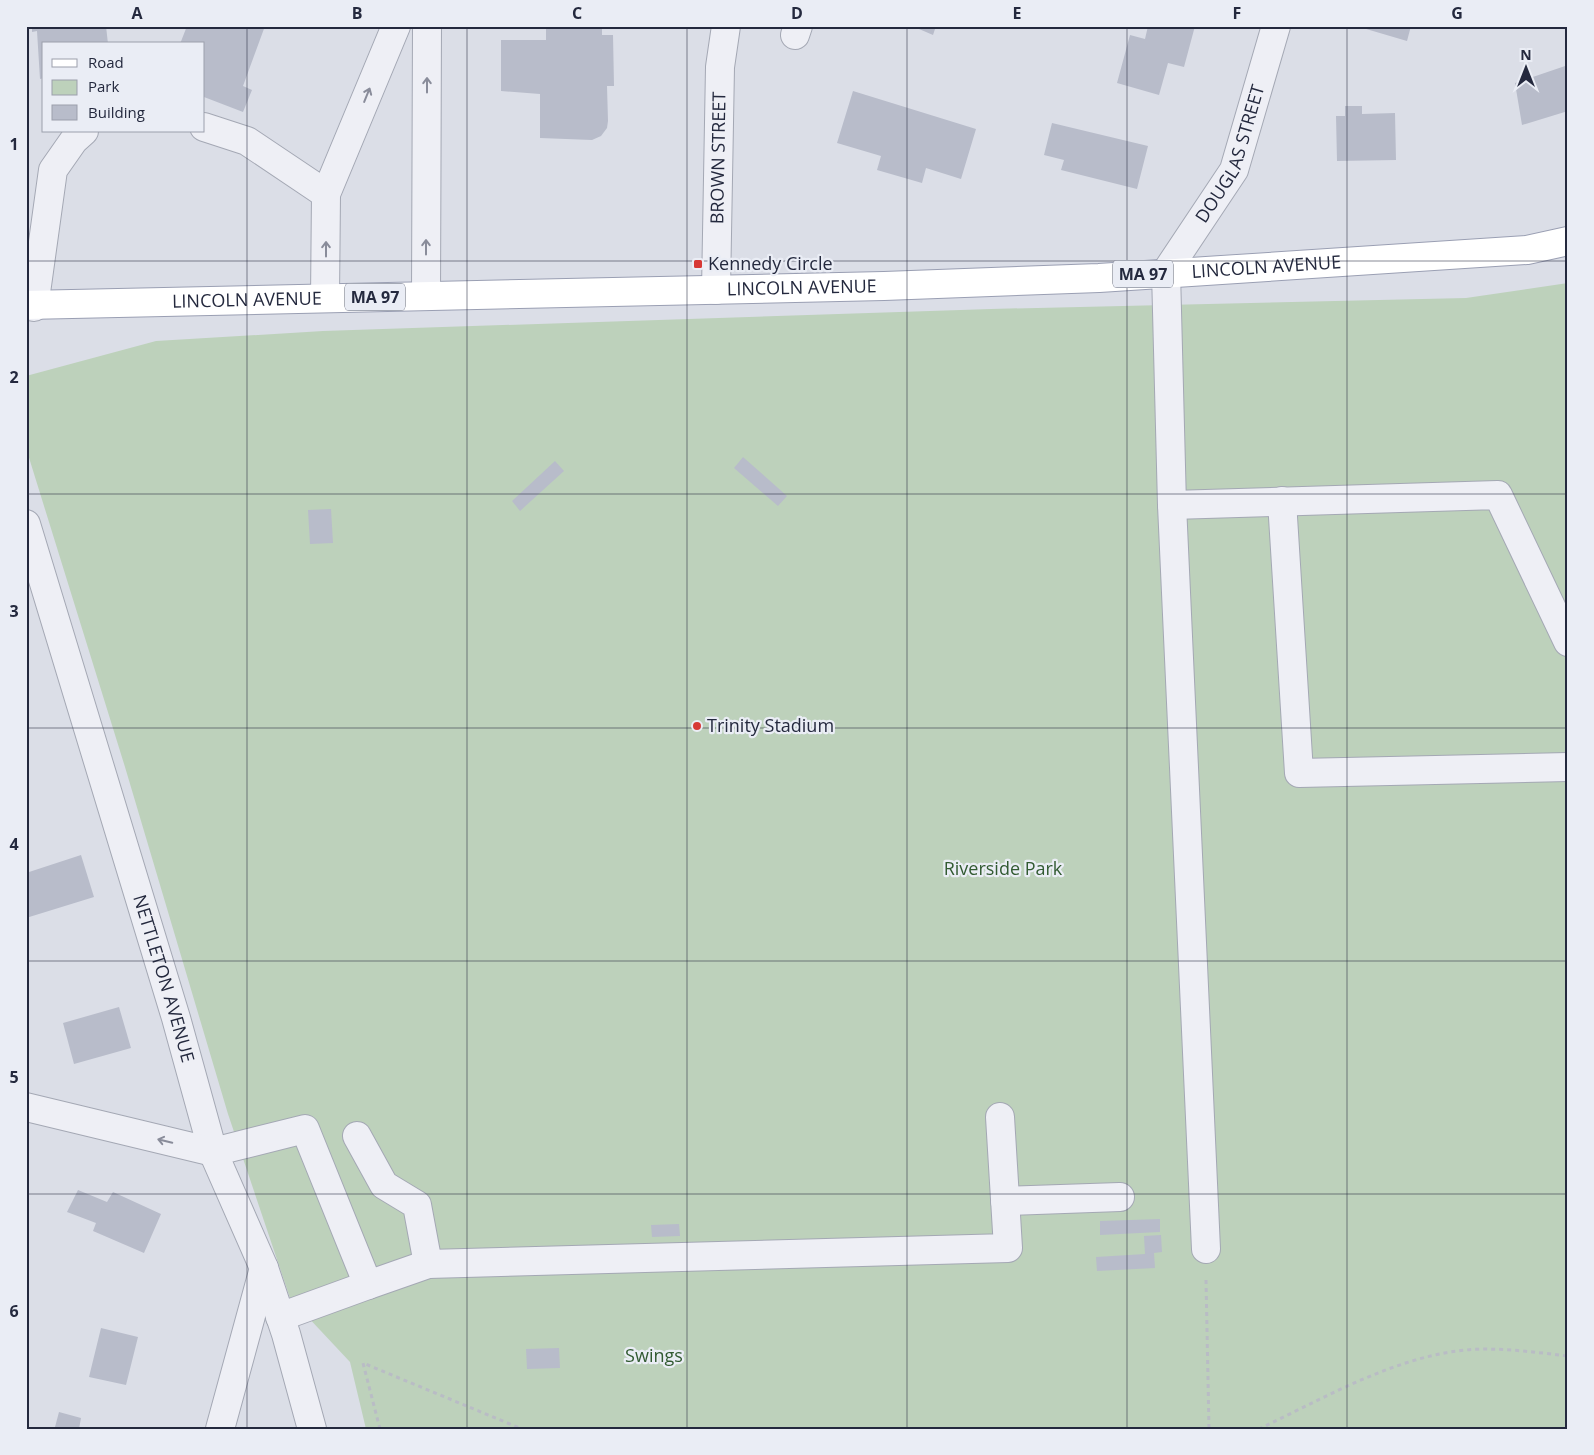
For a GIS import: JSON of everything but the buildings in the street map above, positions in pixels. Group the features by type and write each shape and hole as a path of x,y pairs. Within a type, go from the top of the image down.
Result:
{"main road":[{"name":"LINCOLN AVENUE","path":"29,307 325,298 716,290 1099,278 1166,272 1527,250 1568,241"}],"street":[{"path":"325,298 326,194 396,26"},
{"path":"426,296 427,26"},
{"name":"BROWN STREET","path":"716,290 720,67 726,26"},
{"name":"DOUGLAS STREET","path":"1166,272 1234,170 1276,26"},
{"path":"205,127 248,142 326,194"},
{"path":"29,307 53,170 74,140 83,132"},
{"path":"1166,272 1172,505 1206,1249"},
{"path":"1172,505 1498,495 1568,642"},
{"path":"1282,501 1299,773 1568,767"},
{"name":"NETTLETON AVENUE","path":"26,524 176,1018 213,1152 264,1268 280,1316 312,1429"},
{"path":"26,1107 213,1152 306,1129 368,1285"},
{"path":"280,1316 428,1264 1008,1248 1000,1117"},
{"path":"357,1136 384,1185 417,1205 428,1264"},
{"path":"1005,1202 1120,1197"},
{"path":"220,1429 264,1268"}],"path":[{"path":"1206,1249 1209,1429"},
{"path":"1259,1429 1407,1362 1458,1351 1520,1351 1568,1356"},
{"path":"380,1429 363,1363 522,1429"}],"green space":[{"name":"Riverside Park","path":"1568,283 1568,1429 366,1429 350,1362 290,1298 228,1114 125,767 26,448 26,376 156,341 323,331 991,309 1466,298"}],"place":[{"name":"Kennedy Circle","path":"698,264"},
{"name":"Trinity Stadium","path":"697,726"}],"park label":[{"name":"Swings","path":"654,1356"}]}
